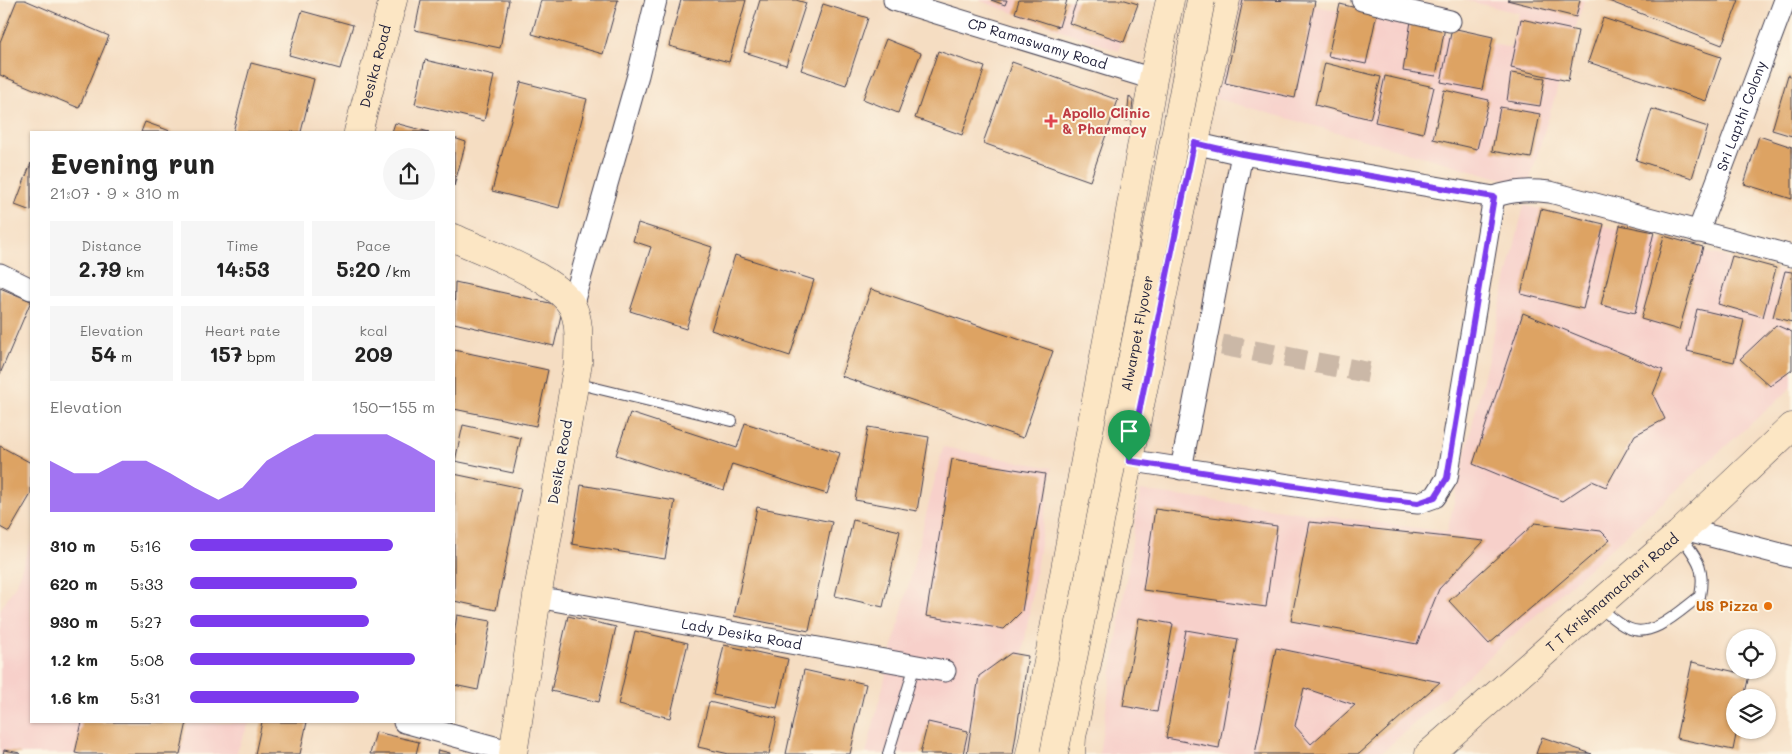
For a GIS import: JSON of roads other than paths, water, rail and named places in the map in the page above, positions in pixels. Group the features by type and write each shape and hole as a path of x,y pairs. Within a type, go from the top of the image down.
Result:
{"main road":[{"name":"Desika Road","path":"358,131 393,0"},
{"path":"1030,754 1087,453 1153,79 1170,0"},
{"name":"Alwarpet Flyover","path":"1054,754 1139,330 1201,0"},
{"path":"1071,754 1072,737 1194,143 1226,0"},
{"name":"Desika Road","path":"455,238 540,277 556,288 572,306 579,330 578,362 537,597 513,753"},
{"name":"T T Krishnamachari Road","path":"1429,754 1681,531 1792,427"}],"street":[{"path":"572,306 638,75 656,0"},
{"name":"CP Ramaswamy Road","path":"894,0 1153,79"},
{"path":"1362,0 1450,21"},
{"name":"Sri Lapthi Colony","path":"1698,232 1786,0"},
{"path":"1194,143 1242,154 1494,197 1510,191 1533,190 1550,192 1792,256"},
{"path":"1181,469 1214,343 1242,154"},
{"path":"1087,453 1381,499 1418,503 1435,497 1447,478 1494,197"},
{"path":"0,274 30,289"},
{"path":"1681,531 1792,557"},
{"name":"Lady Desika Road","path":"537,597 945,671"},
{"path":"408,723 513,753"}],"lane":[{"path":"574,383 732,421"},
{"path":"1597,605 1628,629 1642,632 1655,628 1700,596 1703,581 1700,564 1681,531"},
{"path":"888,754 915,665"}],"tunnel":[{"path":"1222,345 1376,374"}],"place":[{"name":"Apollo Clinic & Pharmacy","path":"1051,121"},
{"name":"US Pizza","path":"1768,606"}]}
